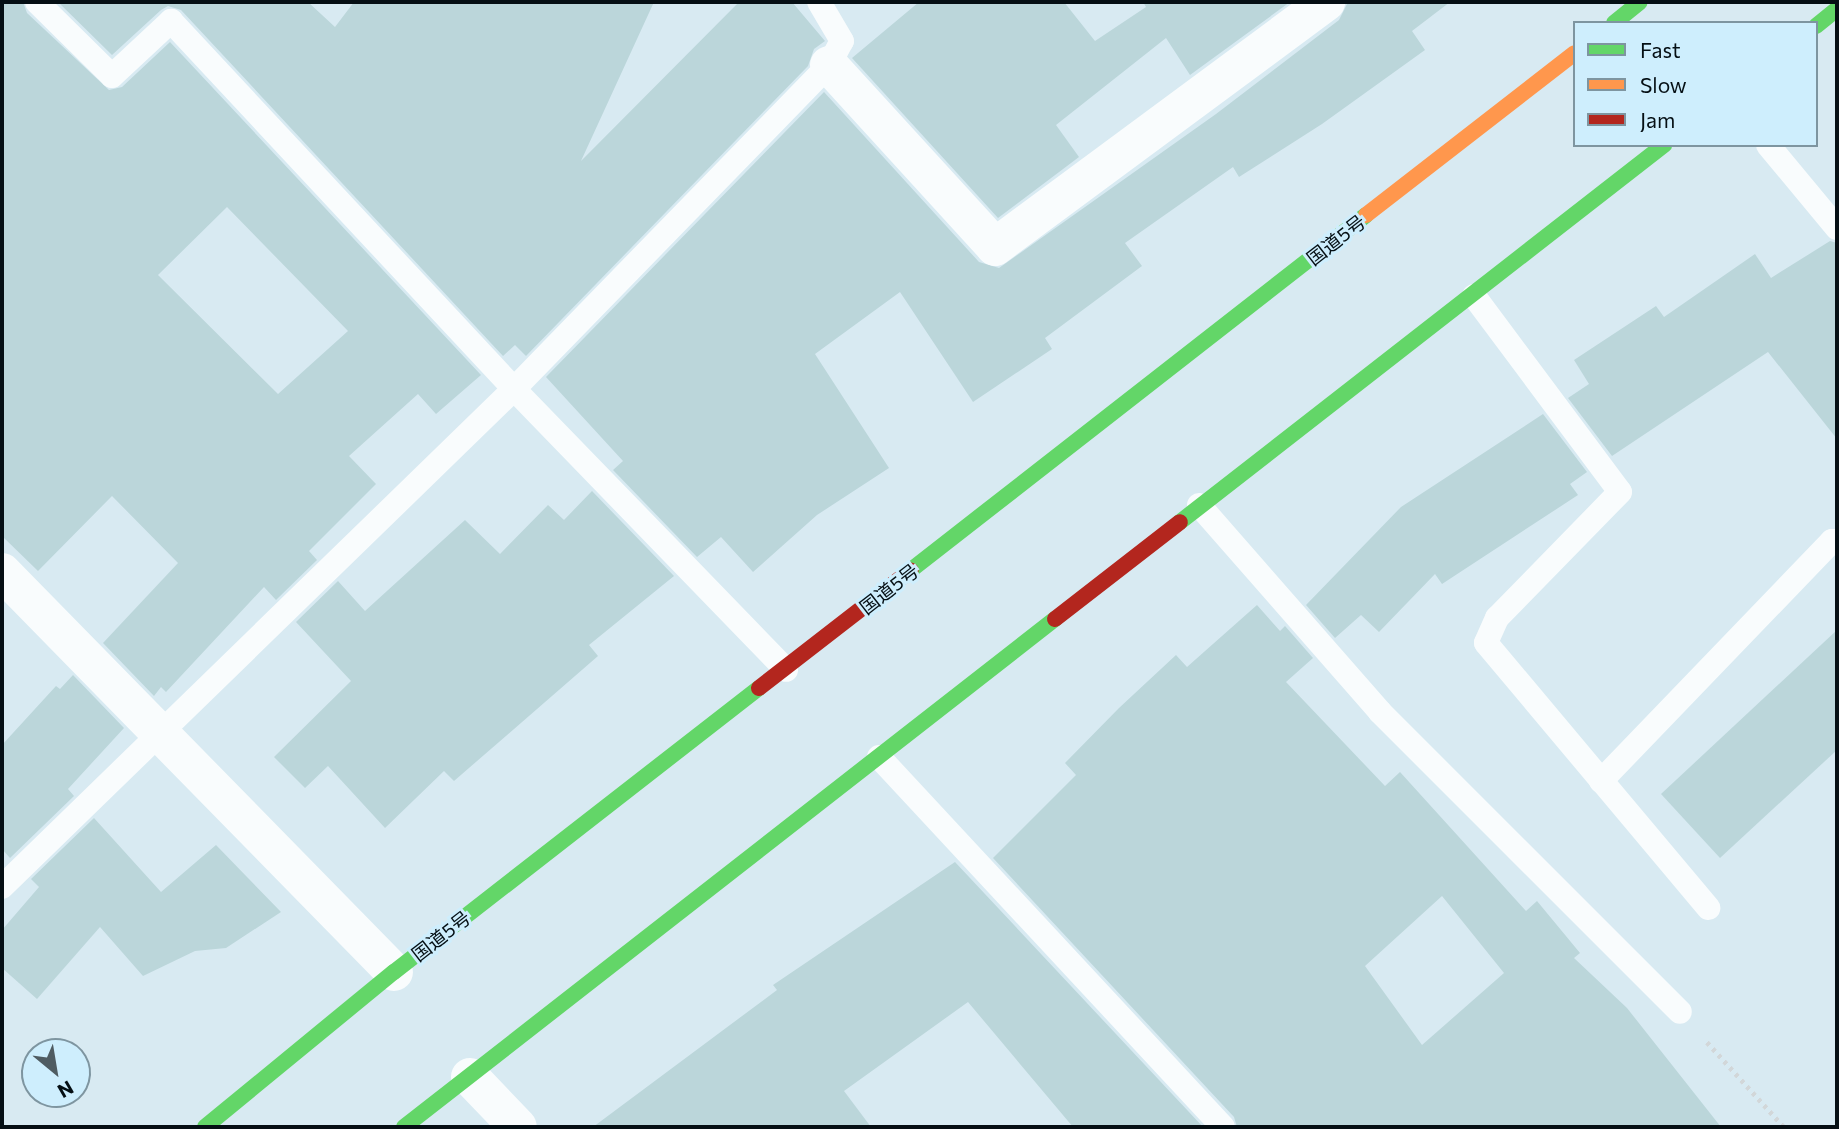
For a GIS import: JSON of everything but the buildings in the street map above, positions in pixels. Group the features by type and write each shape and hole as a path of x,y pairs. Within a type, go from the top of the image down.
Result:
{"highway":[{"path":"1616,21 1640,2"},
{"path":"1818,24 1837,9"},
{"name":"国道5号","path":"205,1127 394,972 786,670 1573,55"},
{"path":"404,1127 1199,505 1474,296 1661,147"}],"street":[{"path":"830,65 995,247 1326,2"},
{"path":"2,572 163,732 394,972"},
{"path":"470,1077 517,1127"}],"lane":[{"path":"37,2 112,76 171,21 514,389 786,670"},
{"path":"2,887 514,389 830,65 842,41 819,2"},
{"path":"1770,147 1837,228"},
{"path":"1474,296 1620,492 1497,618 1486,643 1708,908"},
{"path":"1199,505 1380,712 1680,1012"},
{"path":"1601,781 1832,541 1837,541"},
{"path":"879,757 1223,1127"}],"path":[{"path":"1680,1012 1783,1127"}],"traffic: fast":[{"path":"1616,21 1640,2"},
{"path":"1818,24 1837,9"},
{"path":"1180,522 1661,147"},
{"path":"911,570 1366,215"},
{"path":"404,1127 1055,619"},
{"path":"205,1127 394,972 759,688"}],"traffic: slow":[{"path":"1366,215 1573,55"}],"traffic: jam":[{"path":"1055,619 1180,522"},
{"path":"759,688 911,570"}]}
